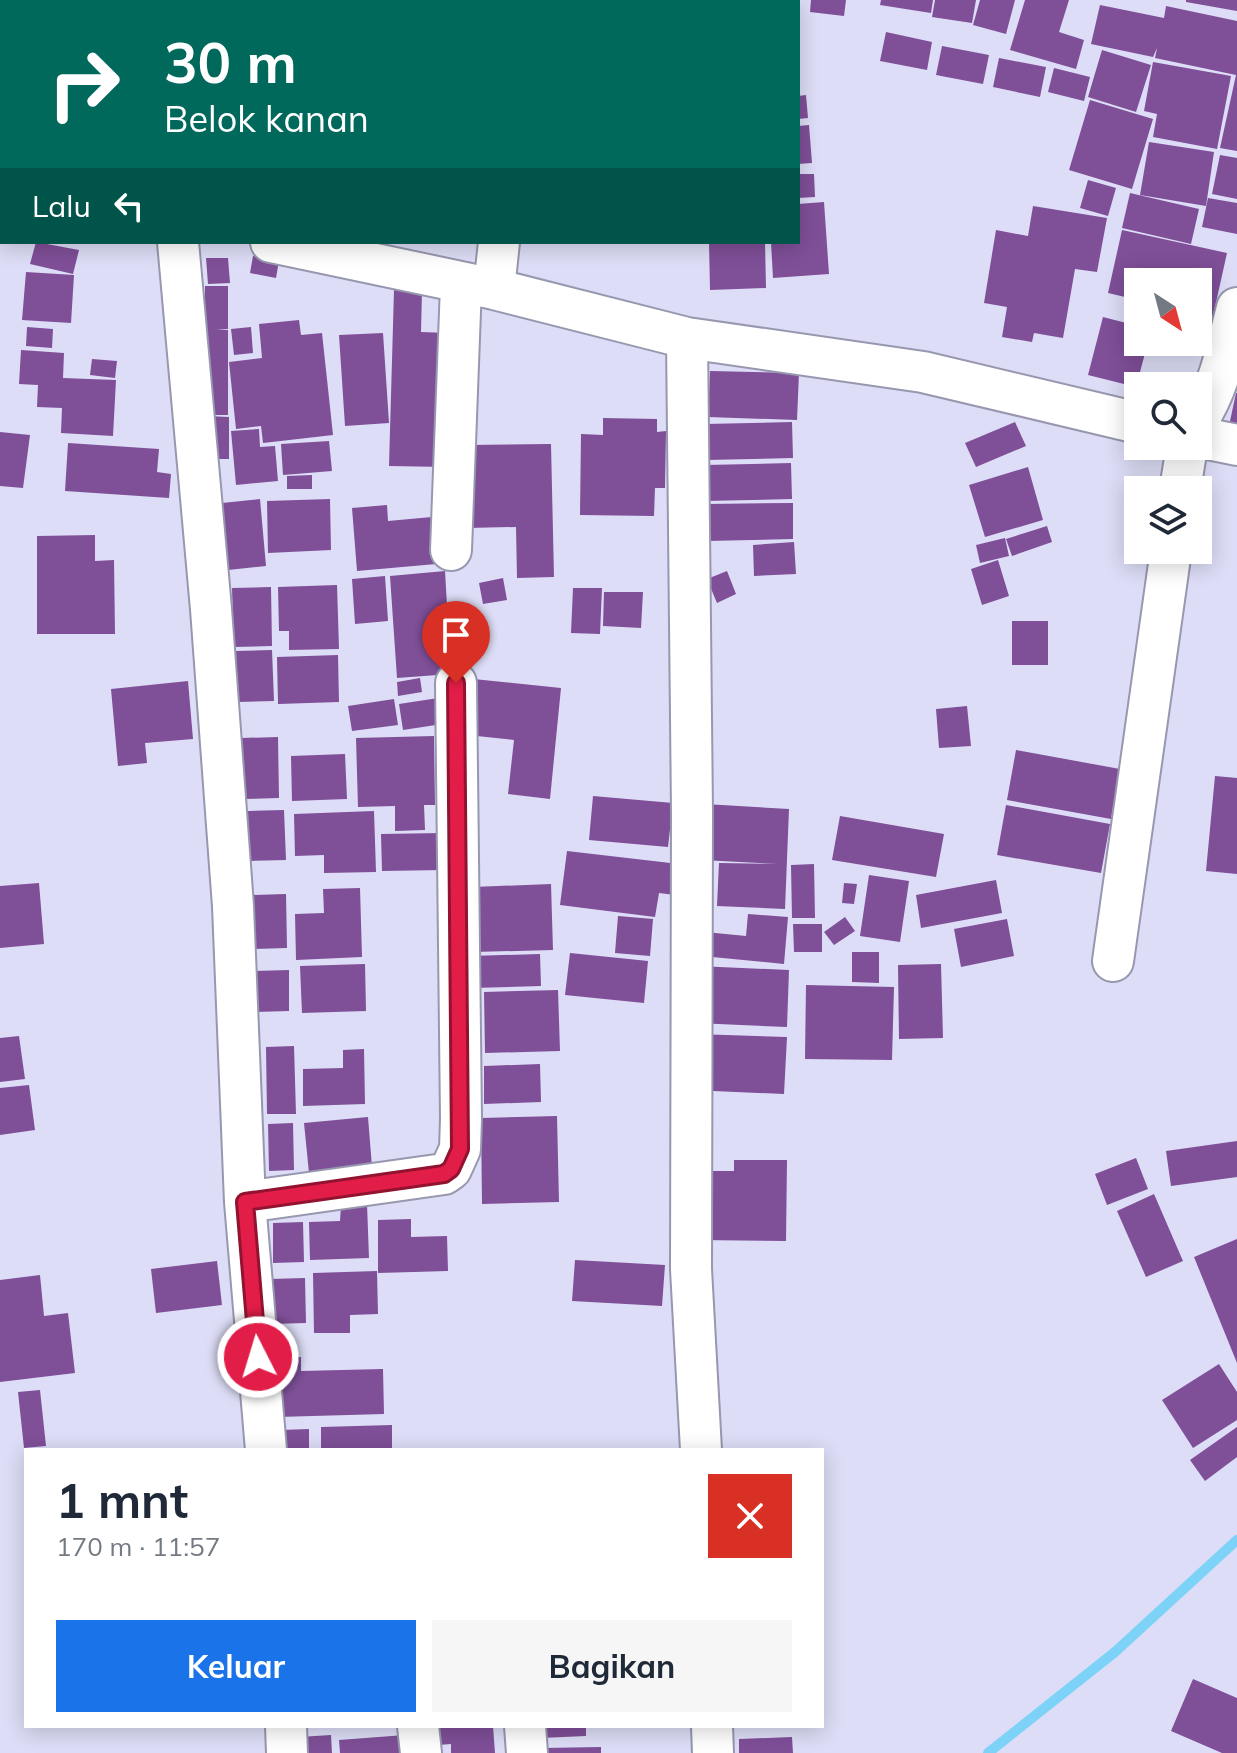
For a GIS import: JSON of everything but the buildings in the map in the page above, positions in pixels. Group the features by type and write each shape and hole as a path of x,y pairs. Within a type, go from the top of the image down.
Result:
{"street":[{"path":"178,244 211,609 233,906 245,1202 266,1448"},
{"path":"280,244 478,287 687,338 923,372 1124,420"},
{"path":"451,550 478,287 498,244"},
{"path":"1212,398 1237,308"},
{"path":"687,338 692,798 691,1269 701,1448"},
{"path":"1212,440 1237,445"},
{"path":"1113,961 1169,564"},
{"path":"245,1202 444,1174 456,1160 461,1119 456,683"},
{"path":"286,1728 287,1753"},
{"path":"418,1728 421,1753"},
{"path":"525,1728 527,1753"},
{"path":"712,1728 713,1753"}],"waterway":[{"path":"988,1753 1115,1652 1237,1540"}],"route":[{"path":"258,1357 245,1202 444,1174 451,1169 460,1149 456,683"}]}
